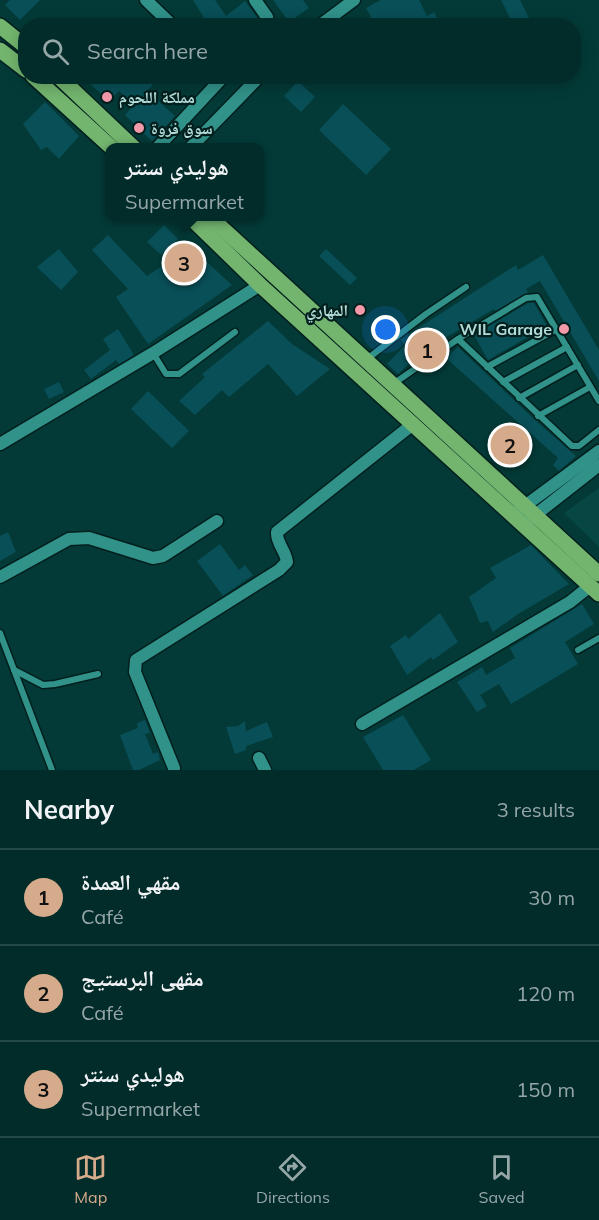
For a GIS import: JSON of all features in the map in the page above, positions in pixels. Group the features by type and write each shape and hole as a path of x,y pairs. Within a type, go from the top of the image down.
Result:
{"main road":[{"path":"0,26 18,41"},
{"path":"0,50 18,64"},
{"path":"42,84 108,143"},
{"path":"67,84 130,143"},
{"path":"194,221 260,285 412,424 524,515"},
{"path":"214,221 392,384 596,584"}],"street":[{"path":"146,0 165,18"},
{"path":"255,0 267,18"},
{"path":"330,18 354,0"},
{"path":"161,143 216,84"},
{"path":"194,143 252,84"},
{"path":"0,444 153,353 260,285"},
{"path":"174,768 135,672 136,660 279,570 287,562 282,546 276,538 277,532 412,424"},
{"path":"524,515 599,451"},
{"path":"524,515 599,465"},
{"path":"0,577 69,539 89,538 153,558 163,556 217,521"},
{"path":"362,724 570,602 596,584"}],"lane":[{"path":"365,361 408,327 466,287"},
{"path":"392,384 458,339 531,296 537,297 599,401"},
{"path":"487,367 557,329"},
{"path":"153,353 166,374 179,374 236,332"},
{"path":"458,339 538,416 574,447 579,446 599,430"},
{"path":"503,382 567,347"},
{"path":"519,398 578,365"},
{"path":"538,416 590,387"},
{"path":"0,633 52,770"},
{"path":"578,650 599,638"},
{"path":"14,669 43,685 98,674"}],"shaded area":[{"path":"599,488 599,547 564,513"}],"building":[{"path":"10,0 40,0 22,18 18,18 5,5"},
{"path":"193,0 215,0 226,16 245,1 258,18 204,18"},
{"path":"273,0 303,0 309,8 295,18 286,18"},
{"path":"381,0 419,0 427,16 434,12 437,18 369,18 371,17 366,8"},
{"path":"501,0 520,0 529,18 510,18"},
{"path":"90,84 153,84 147,91 175,116 152,141 125,115 134,105 119,91 109,101"},
{"path":"295,84 301,84 315,97 301,112 284,96"},
{"path":"45,102 79,136 59,159 47,147 41,150 23,124"},
{"path":"343,104 391,149 366,175 319,130"},
{"path":"164,225 178,239 161,255 147,242"},
{"path":"108,235 147,276 190,247 232,285 148,344 116,297 128,289 92,250"},
{"path":"59,249 78,272 61,290 37,267"},
{"path":"326,249 357,278 350,285 319,256"},
{"path":"543,255 599,350 599,381 540,281 526,289 528,293 495,311 494,309 406,361 409,364 398,374 387,364 405,345 401,340 406,336 516,265 518,270"},
{"path":"528,303 534,303 547,326 488,360 474,335"},
{"path":"268,321 292,344 330,369 297,396 268,364 229,397 222,390 195,415 179,401 205,377 202,374"},
{"path":"118,329 134,355 119,364 116,360 91,379 84,370 110,350 103,339"},
{"path":"458,347 576,456 559,471 553,465 558,458 446,358"},
{"path":"59,382 64,392 49,399 44,389"},
{"path":"148,391 189,431 172,448 131,409"},
{"path":"8,532 16,552 0,561 0,536"},
{"path":"220,544 239,570 245,565 253,575 223,596 197,561"},
{"path":"531,545 569,584 518,614 493,632 488,621 480,623 469,597 496,578 490,568"},
{"path":"582,604 594,624 565,642 578,664 511,704 499,684 480,695 487,706 477,712 457,682 482,667 486,675 515,658 510,648"},
{"path":"440,613 458,642 433,660 431,657 407,675 390,646 406,635 408,639"},
{"path":"403,715 431,760 414,770 383,770 363,737"},
{"path":"145,720 150,733 145,734 153,754 158,752 160,760 139,770 133,770 120,735 138,728 137,723"},
{"path":"245,721 246,731 267,722 273,737 246,746 246,750 235,754 226,727 238,726"}],"place":[{"name":"مملكة اللحوم","path":"107,97"},
{"name":"سوق فروة","path":"139,128"},
{"name":"هوليدي سنتر","path":"184,263"},
{"name":"المهاري","path":"360,310"},
{"name":"WIL Garage","path":"564,329"},
{"name":"مقهي العمدة","path":"427,350"},
{"name":"مقهى البرستيج","path":"510,445"}]}
